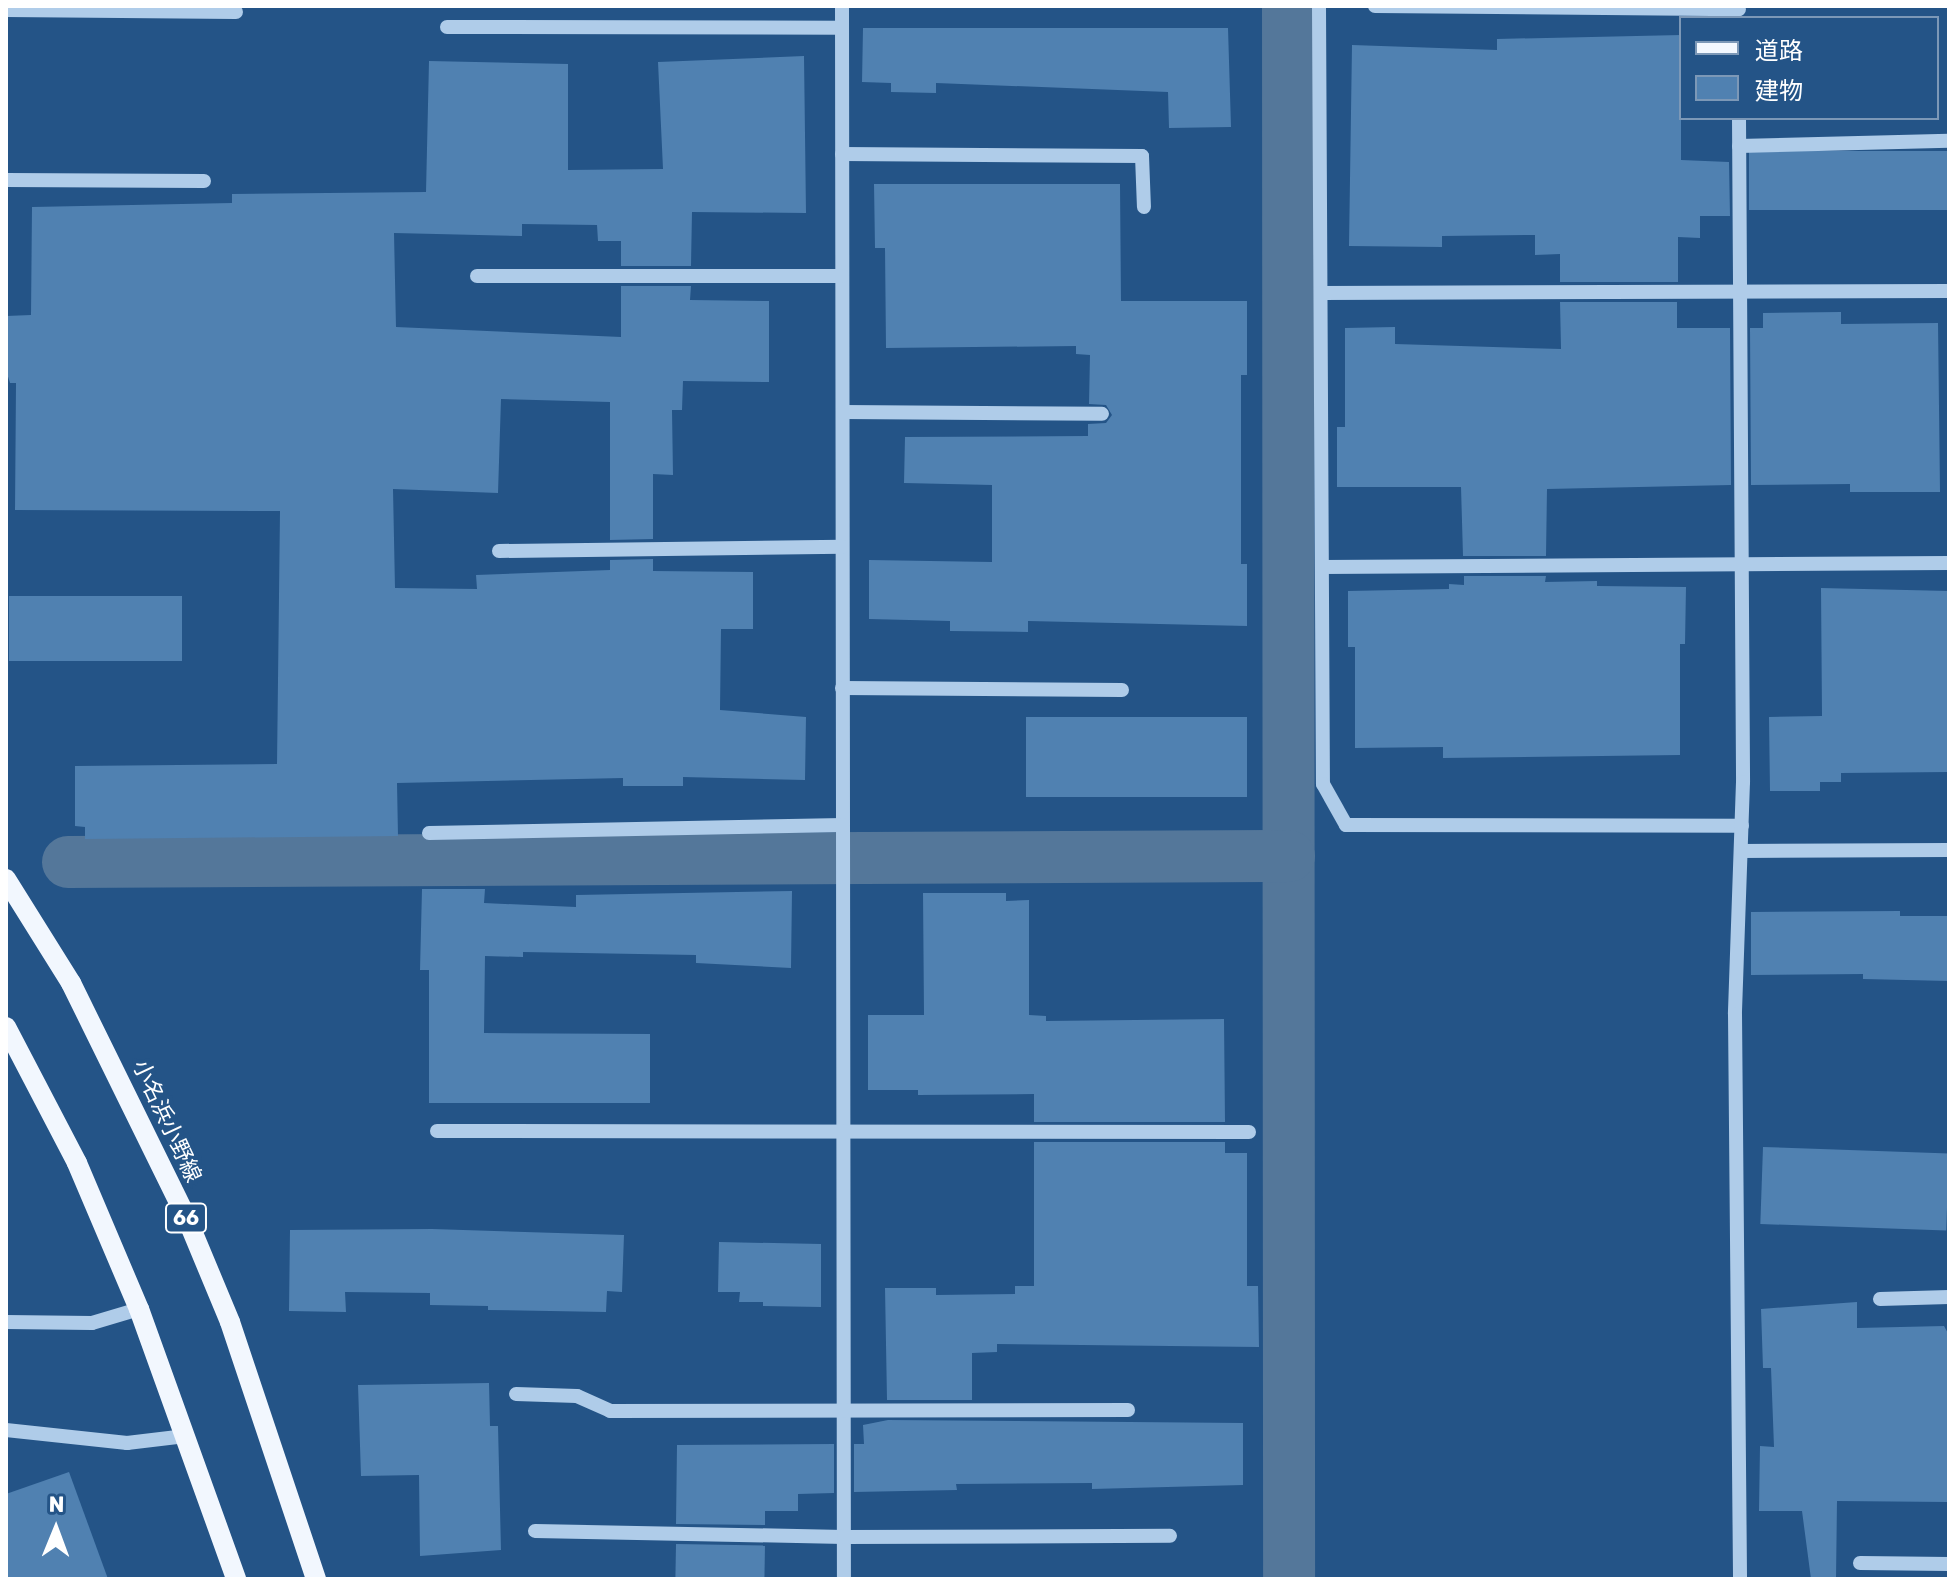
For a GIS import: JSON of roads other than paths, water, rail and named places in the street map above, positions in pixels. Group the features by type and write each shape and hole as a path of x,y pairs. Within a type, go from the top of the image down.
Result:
{"main road":[{"name":"小名浜小野線","path":"6,879 71,983 188,1221 230,1322 316,1579"},
{"path":"6,1027 77,1163 139,1309 236,1579"}],"street":[{"path":"842,6 844,1579"},
{"path":"1319,6 1323,784 1346,825 1742,826"},
{"path":"1375,6 1739,11"},
{"path":"6,10 236,12"},
{"path":"447,27 842,28"},
{"path":"1739,120 1742,826 1735,1014 1740,1579"},
{"path":"1739,146 1949,141"},
{"path":"842,154 1142,156 1144,207"},
{"path":"6,180 204,181"},
{"path":"477,276 842,276"},
{"path":"1321,293 1949,291"},
{"path":"843,412 1102,414"},
{"path":"499,551 842,547"},
{"path":"1322,567 1949,563"},
{"path":"842,688 1122,690"},
{"path":"429,833 843,825"},
{"path":"1741,851 1949,850"},
{"path":"437,1131 1249,1132"},
{"path":"1880,1299 1949,1297"},
{"path":"6,1322 92,1323 139,1309"},
{"path":"516,1394 577,1396 610,1411 1128,1410"},
{"path":"6,1430 127,1443 186,1436"},
{"path":"535,1531 844,1537 1170,1536"},
{"path":"1860,1563 1949,1564"}],"waterway":[{"path":"1288,6 1289,1579"},
{"path":"68,862 1289,856"}]}
